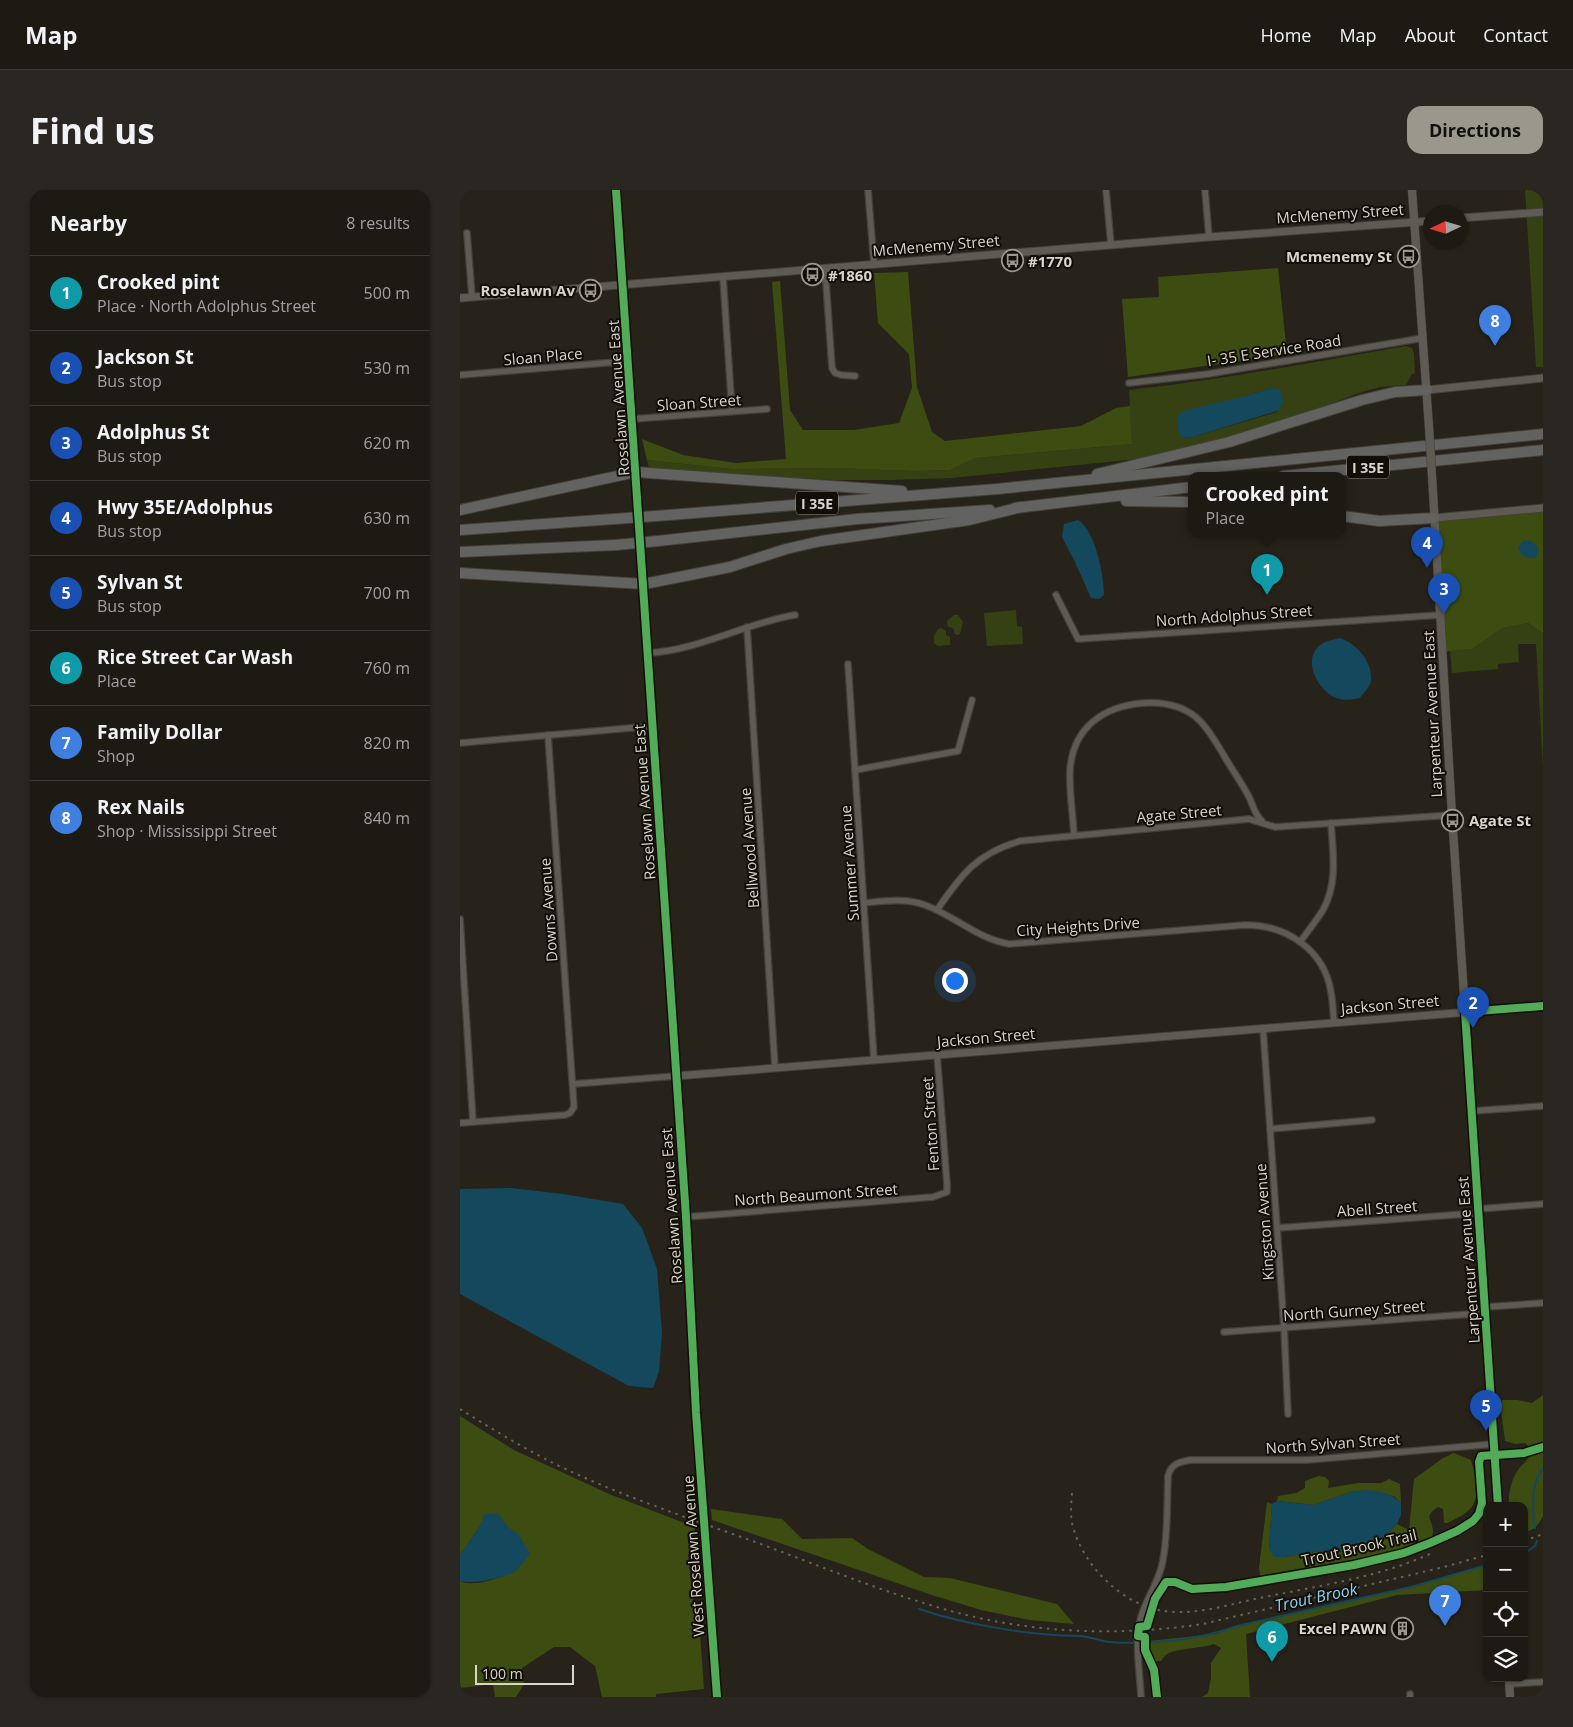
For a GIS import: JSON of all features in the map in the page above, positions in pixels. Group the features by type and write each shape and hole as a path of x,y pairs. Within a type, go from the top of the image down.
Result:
{"highway":[{"path":"1058,483 1228,442 1362,400 1395,392 1427,390"},
{"name":"I 35E","path":"460,530 935,494 1543,434"},
{"name":"I 35E","path":"1323,472 1543,450"},
{"path":"460,510 636,472 935,494"},
{"name":"I 35E","path":"460,552 616,545 857,519 1021,508 1188,487"},
{"path":"1085,500 1188,502"},
{"path":"460,573 644,584 730,567 786,549 821,541 969,520 1021,508"},
{"path":"1346,517 1379,521 1434,518"}],"main road":[{"name":"Larpenteur Avenue East","path":"1412,190 1427,390 1452,815 1498,1502"},
{"path":"1509,1682 1510,1697"}],"street":[{"name":"Roselawn Avenue East","path":"616,190 624,284 686,1216 696,1413"},
{"path":"868,190 874,264"},
{"path":"1106,190 1111,245"},
{"path":"1206,190 1209,237"},
{"path":"1468,217 1543,212"},
{"name":"McMenemy Street","path":"460,298 1423,221"},
{"path":"467,233 472,297"},
{"path":"825,268 832,368 835,373 840,375 855,376"},
{"path":"723,277 732,411"},
{"name":"I- 35 E Service Road","path":"1129,384 1208,374 1423,338"},
{"name":"Sloan Place","path":"460,375 629,361"},
{"path":"1427,390 1543,378"},
{"name":"Sloan Street","path":"633,419 767,409"},
{"path":"1434,518 1543,508"},
{"name":"North Adolphus Street","path":"1056,595 1078,638 1440,615"},
{"path":"648,653 678,650 767,620 795,615"},
{"name":"Bellwood Avenue","path":"747,627 775,1068"},
{"name":"Summer Avenue","path":"848,664 874,1060"},
{"path":"855,770 958,751 972,700"},
{"path":"1074,835 1070,771 1078,741 1089,725 1104,713 1124,705 1149,703 1170,704 1181,708 1199,720 1216,743 1248,795 1255,814 1263,823"},
{"path":"460,742 653,726"},
{"name":"Downs Avenue","path":"548,735 572,1084"},
{"name":"Agate Street","path":"937,910 966,870 995,850 1020,841 1249,819 1275,827 1452,815"},
{"path":"1331,823 1334,865 1332,888 1323,910 1300,942 1317,959 1328,979 1332,996 1334,1022"},
{"name":"City Heights Drive","path":"864,903 903,900 926,906 937,910 985,938 1009,944 1244,925 1269,927 1286,933 1300,942"},
{"path":"460,919 474,1122"},
{"name":"Jackson Street","path":"572,1084 1543,1006"},
{"name":"Kingston Avenue","path":"1263,1028 1284,1327 1288,1414"},
{"name":"Fenton Street","path":"937,1054 948,1184 947,1192"},
{"path":"460,1123 568,1114 574,1107 572,1084"},
{"path":"1472,1111 1543,1106"},
{"path":"1270,1129 1372,1120"},
{"name":"North Beaumont Street","path":"686,1216 934,1197 947,1192"},
{"name":"Abell Street","path":"1277,1228 1543,1204"},
{"name":"North Gurney Street","path":"1224,1332 1485,1310 1543,1303"},
{"name":"West Roselawn Avenue","path":"696,1413 717,1697"},
{"name":"North Sylvan Street","path":"1142,1697 1138,1651 1139,1627 1163,1560 1168,1476 1170,1469 1174,1465 1190,1460 1307,1460 1494,1444"},
{"path":"1528,1682 1543,1682"}],"green space":[{"path":"1525,190 1543,190 1543,367 1536,367"},
{"path":"1278,268 1287,354 1128,377 1122,299 1159,297 1158,277"},
{"path":"908,272 917,387 932,432 945,441 1081,426 1116,408 1130,406 1132,444 976,458 950,470 732,469 647,460 642,439 683,455 736,463 786,459 772,282 780,281 790,410 803,430 854,430 899,423 912,388 909,354 878,323 874,273"},
{"path":"1406,346 1412,348 1414,354 1415,373 1412,374 1406,385 1380,387 1280,423 1147,458 951,478 891,480 835,480 655,471 649,468 647,460 732,469 950,470 976,458 1132,444 1129,390 1233,376","holes":["1272,388 1277,412 1193,437 1182,438 1246,396"]},
{"path":"1543,508 1543,633 1528,623 1503,628 1472,649 1442,652 1434,518"},
{"path":"1016,610 1017,626 1022,627 1023,644 987,646 984,613"},
{"path":"954,615 958,615 963,622 960,634 957,635 953,628 948,627 947,621"},
{"path":"1528,623 1543,633 1543,767 1536,644 1518,644 1519,662 1498,664 1498,669 1452,673 1450,651 1472,649 1503,628"},
{"path":"941,628 950,637 950,645 938,646 934,643 934,636 938,629"},
{"path":"1543,1395 1543,1516 1536,1527 1528,1531 1528,1502 1509,1502 1509,1497 1510,1487 1516,1474 1533,1450 1525,1443 1515,1444 1505,1441 1501,1410 1502,1400 1532,1403"},
{"path":"460,1416 514,1450 609,1494 695,1527 695,1548 688,1554 696,1630 700,1633 704,1689 656,1694 656,1697 602,1697 595,1666 570,1647 554,1647 522,1668 524,1684 516,1697 495,1697 493,1684 460,1688 460,1581 480,1583 514,1572 519,1535 485,1515 479,1528 460,1555"},
{"path":"1454,1453 1471,1460 1476,1486 1475,1499 1467,1512 1448,1523 1444,1523 1443,1509 1438,1507 1433,1510 1429,1518 1433,1531 1430,1543 1368,1562 1261,1581 1259,1568 1267,1502 1272,1504 1269,1549 1285,1557 1319,1551 1338,1552 1383,1538 1397,1524 1409,1530 1414,1479 1443,1458"},
{"path":"1319,1476 1325,1477 1329,1481 1328,1488 1358,1483 1381,1483 1389,1479 1400,1484 1401,1503 1394,1496 1354,1491 1313,1505 1277,1501 1278,1496 1296,1493 1305,1488 1305,1481"},
{"path":"711,1509 782,1519 802,1539 852,1538 868,1549 924,1577 950,1578 1057,1604 1074,1624 1029,1620 981,1610 932,1595 712,1520"},
{"path":"1483,1566 1483,1590 1397,1595 1246,1634 1250,1697 1202,1697 1208,1693 1211,1663 1221,1648 1214,1644 1174,1651 1165,1655 1161,1661 1153,1661 1149,1649 1148,1641 1216,1634 1237,1626 1411,1587"}],"water":[{"path":"1272,388 1281,392 1283,403 1277,411 1193,437 1182,438 1179,434 1177,416 1183,411"},
{"path":"1078,520 1089,533 1097,554 1104,595 1099,599 1091,598 1062,537 1064,524"},
{"path":"1525,540 1531,541 1538,547 1537,558 1521,554 1518,548"},
{"path":"1340,638 1358,649 1369,667 1371,681 1360,698 1345,700 1332,696 1318,682 1314,674 1312,664 1317,648 1325,642"},
{"path":"511,1188 623,1204 642,1228 657,1269 662,1333 659,1371 653,1388 629,1386 460,1294 460,1189"},
{"path":"1369,1490 1390,1495 1401,1503 1401,1515 1397,1524 1383,1538 1355,1552 1319,1551 1274,1557 1269,1549 1272,1504 1277,1501 1313,1505 1354,1491"},
{"path":"498,1513 508,1527 519,1535 530,1554 518,1569 509,1574 495,1579 460,1581 460,1555 479,1528 485,1514"}],"waterway":[{"name":"Trout Brook","path":"1535,1528 1533,1513 1534,1489 1543,1468"},
{"name":"Trout Brook","path":"1528,1551 1535,1546 1537,1541"},
{"name":"Trout Brook","path":"919,1609 957,1620 1019,1631 1083,1636 1109,1642 1157,1642 1207,1635 1237,1626 1411,1587 1483,1566"}],"railway":[{"path":"460,1409 509,1439 559,1466 633,1498 895,1594 951,1611 1007,1623 1063,1630 1091,1631 1175,1628 1203,1624 1483,1556"},
{"path":"1072,1493 1071,1515 1073,1527 1078,1542 1096,1570 1107,1582 1134,1601 1164,1611 1189,1612 1215,1608 1330,1584 1393,1568 1434,1552"},
{"path":"1528,1540 1543,1534"}],"cycle path":[{"path":"616,190 686,1217 696,1413 717,1697"},
{"path":"1498,1502 1465,1012 1543,1006"},
{"name":"Trout Brook Trail","path":"1157,1697 1154,1670 1145,1650 1145,1637 1138,1636 1139,1627 1147,1626 1155,1599 1166,1582 1175,1582 1192,1589 1226,1587 1354,1565 1404,1553 1457,1531 1473,1521 1479,1514 1482,1503 1479,1462 1481,1456 1524,1453 1543,1447"}],"place":[{"name":"Mcmenemy St","path":"1408,256"},
{"name":"#1770","path":"1012,261"},
{"name":"#1860","path":"812,275"},
{"name":"Roselawn Av","path":"591,290"},
{"name":"Rex Nails","path":"1495,346"},
{"name":"Hwy 35E/Adolphus","path":"1427,568"},
{"name":"Crooked pint","path":"1267,595"},
{"name":"Adolphus St","path":"1444,614"},
{"name":"Agate St","path":"1453,820"},
{"name":"Jackson St","path":"1473,1028"},
{"name":"Sylvan St","path":"1486,1431"},
{"name":"Family Dollar","path":"1445,1626"},
{"name":"Excel PAWN","path":"1403,1628"},
{"name":"Rice Street Car Wash","path":"1272,1662"}]}
